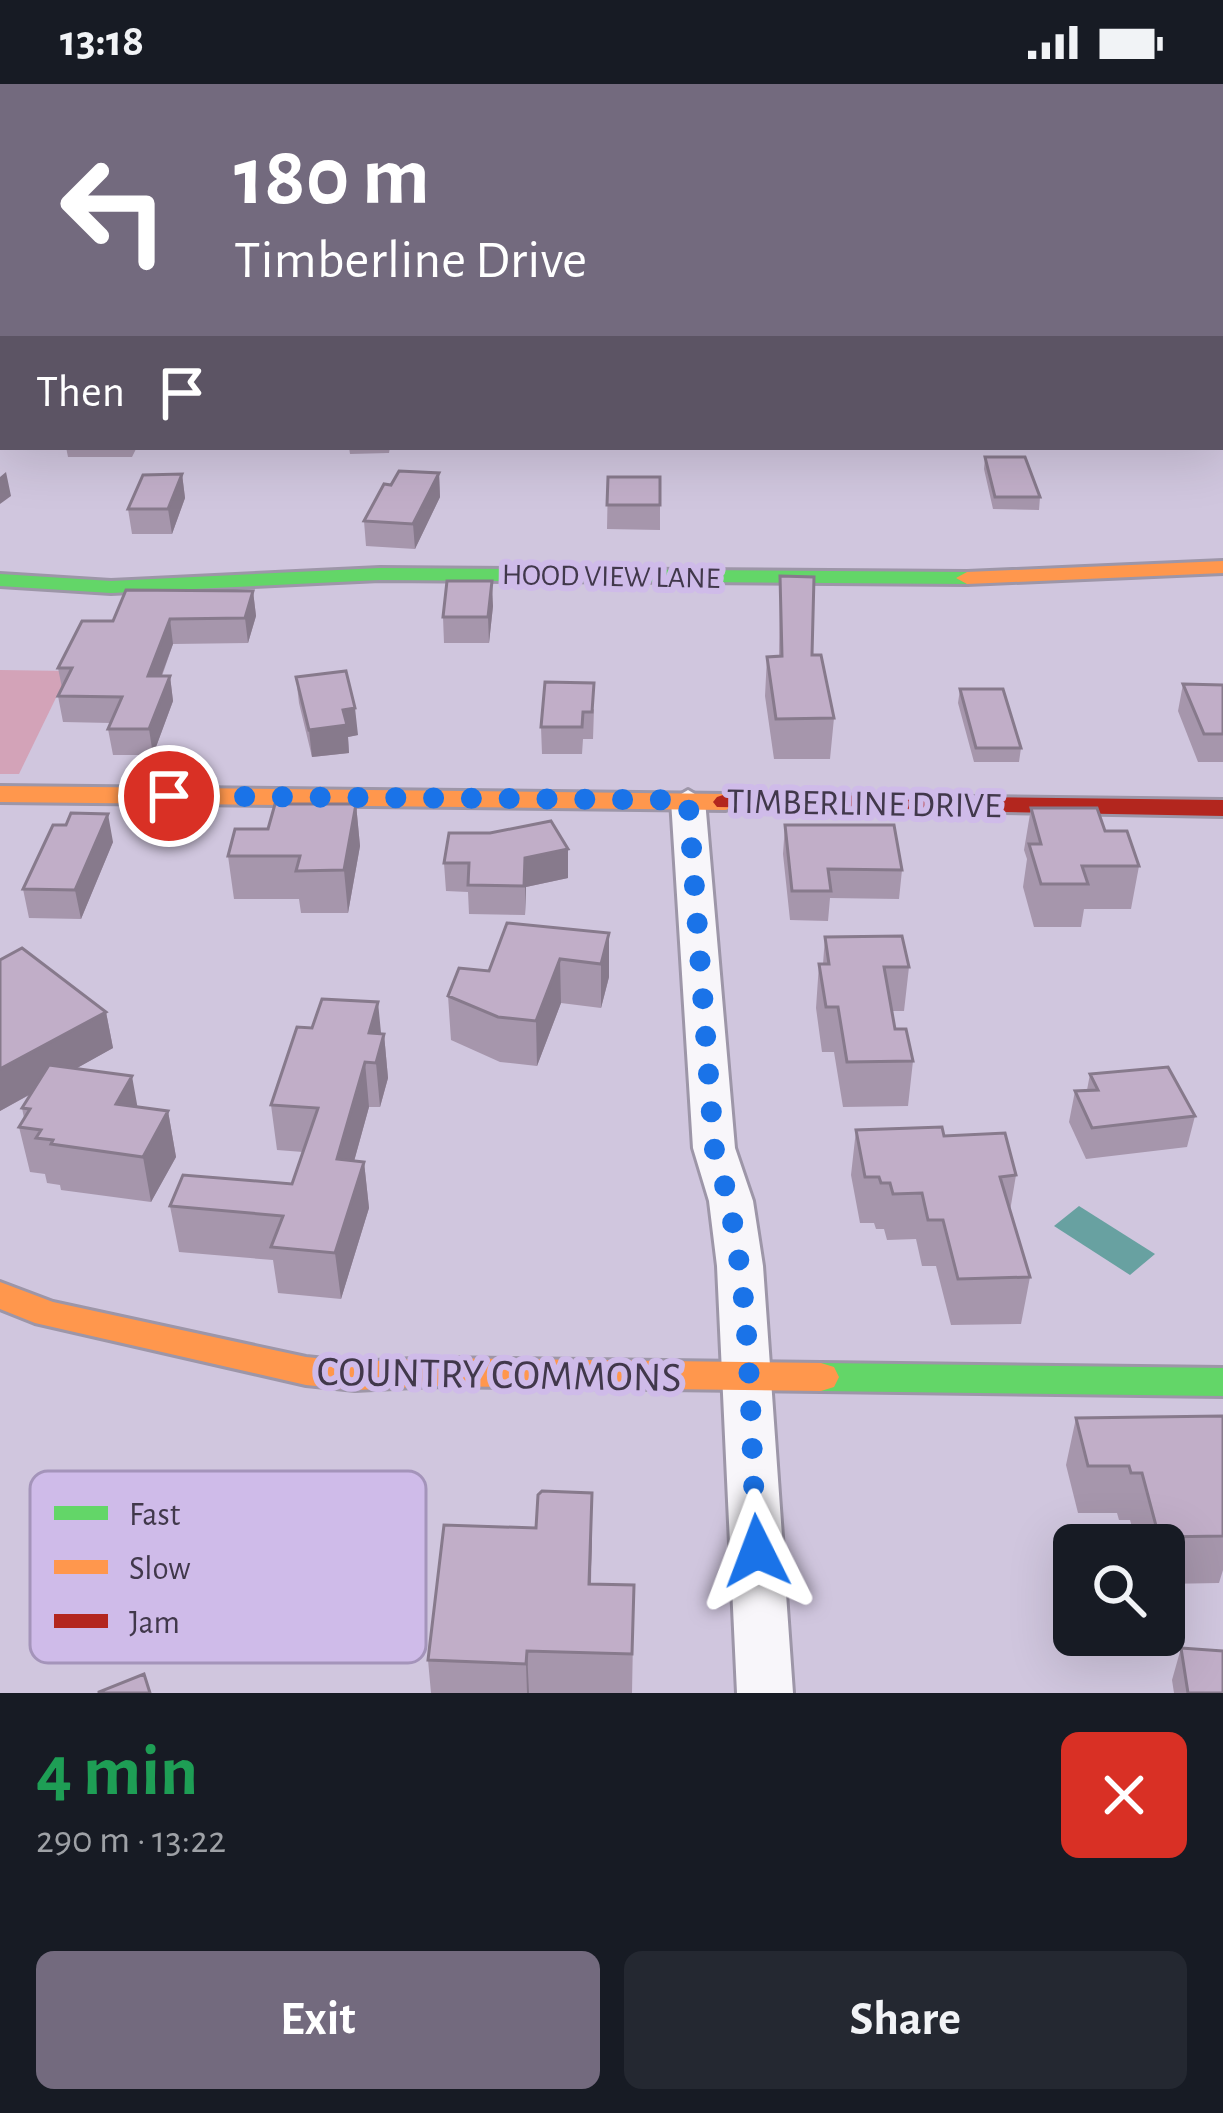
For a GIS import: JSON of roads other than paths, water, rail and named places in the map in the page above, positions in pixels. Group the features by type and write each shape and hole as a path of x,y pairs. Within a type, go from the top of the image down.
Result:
{"street":[{"name":"HOOD VIEW LANE","path":"0,580 111,587 380,574 931,579 1223,567"},
{"name":"TIMBERLINE DRIVE","path":"0,794 1223,808"},
{"path":"688,800 714,1148 731,1201 765,1693"},
{"name":"COUNTRY COMMONS","path":"0,1295 46,1314 306,1371 355,1376 433,1372 1223,1382"}]}
